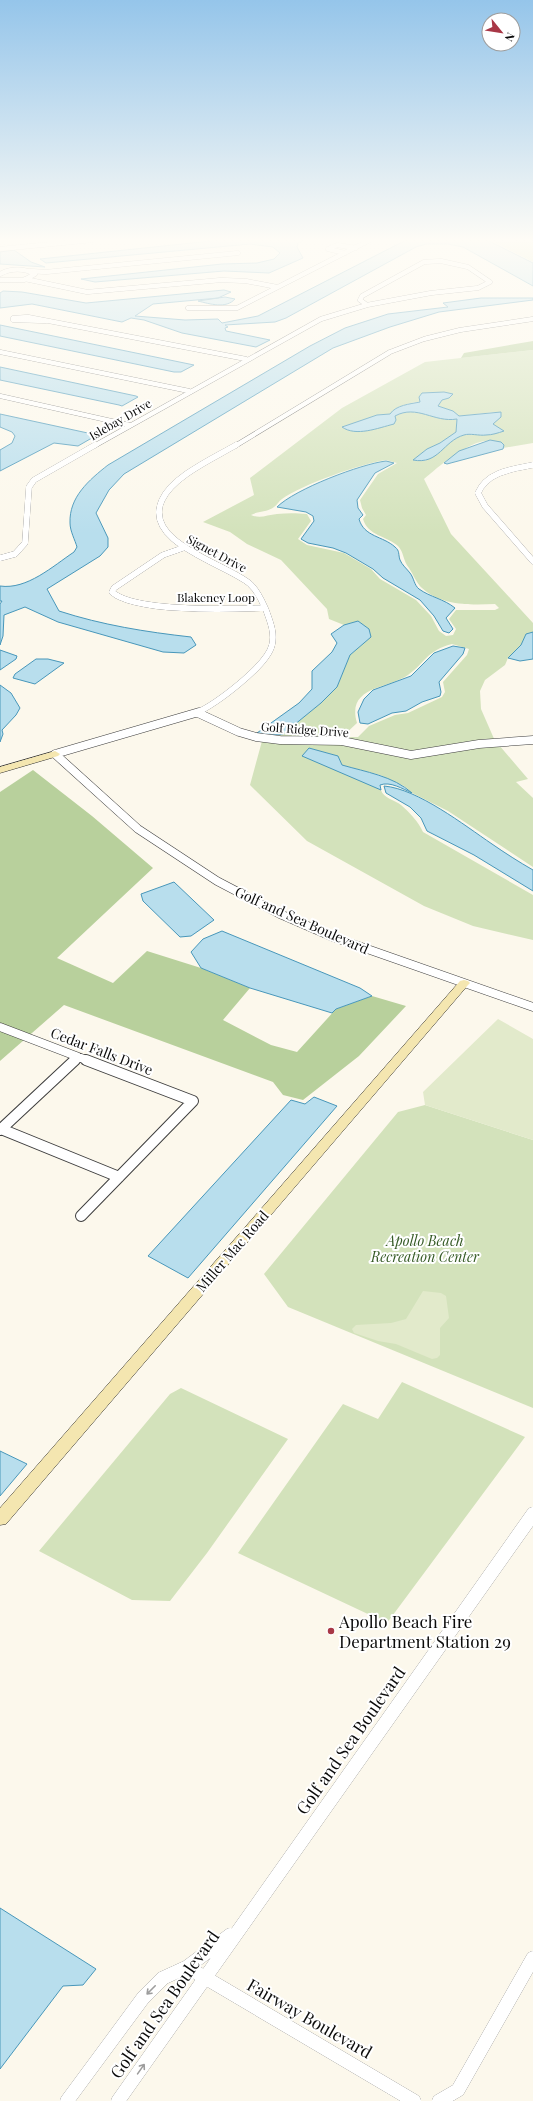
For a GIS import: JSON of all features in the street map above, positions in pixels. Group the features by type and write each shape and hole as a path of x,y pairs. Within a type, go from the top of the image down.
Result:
{"street":[{"path":"136,338 246,359"},
{"name":"Islebay Drive","path":"0,558 14,554 22,549 25,543 29,487 34,480 129,424 285,338"},
{"name":"Signet Drive","path":"55,754 198,713 266,659 273,640 272,626 258,592 238,575 173,541 160,523 159,506 164,496 178,480 379,358 404,346 431,338"},
{"path":"0,352 189,391"},
{"path":"0,396 129,424"},
{"path":"533,465 505,470 482,483 478,493 485,506 533,561"},
{"name":"Blakeney Loop","path":"184,548 163,555 114,588 112,592 122,598 171,608 197,610 265,608"},
{"name":"Golf Ridge Drive","path":"198,713 239,732 256,738 342,742 411,755 479,744 533,740"},
{"path":"0,770 55,754"},
{"name":"Golf and Sea Boulevard","path":"55,754 94,791 138,829 224,885 280,914 333,937 533,1007"},
{"name":"Miller Mac Road","path":"0,1519 464,983"},
{"name":"Cedar Falls Drive","path":"0,1027 193,1101 119,1177"},
{"path":"78,1057 0,1129 119,1177 81,1216"},
{"name":"Golf and Sea Boulevard","path":"118,2101 533,1514"},
{"name":"Golf and Sea Boulevard","path":"67,2101 143,1998 163,1978 187,1967 219,1945 239,1928"},
{"path":"440,2101 458,2090 533,1958"},
{"name":"Fairway Boulevard","path":"187,1967 414,2101"}],"green space":[{"path":"533,341 533,350 461,358 464,353"},
{"path":"533,350 533,443 503,448 504,445 492,441 484,441 465,448 424,479 451,534 533,623 533,632 526,634 521,645 508,658 505,665 485,680 480,691 481,709 495,741 410,753 264,735 283,734 321,703 337,687 350,655 371,637 369,629 358,621 344,625 329,619 327,609 281,560 247,544 230,532 203,522 254,495 250,478 342,408 425,362","holes":["449,398 442,400 438,406 453,411 459,416 495,412 493,424 474,434 457,438 428,460 413,460 427,449 440,443 456,432 457,419 441,419 411,412 395,416 394,424 357,432 342,427 377,415 391,414 400,406","386,460 397,463 378,474 360,500 366,515 363,519 365,525 373,532 398,546 418,584 430,594 447,601 466,604 495,604 499,608 495,610 456,610 449,619 456,629 453,635 446,636 439,631 431,616 416,600 380,579 371,569 344,553 307,545 298,539 311,521 307,514 284,513 261,517 251,515 272,509 291,493 317,481","452,644 469,649 467,655 443,682 445,692 442,697 408,713 395,715 369,726 358,737 342,737 357,723 355,711 358,702 363,695 371,690 400,680 414,670 431,653"]},
{"path":"262,741 328,742 412,758 499,745 528,779 516,782 533,798 533,867 448,811 412,793 404,786 380,775 342,765 338,756 309,748 358,779 381,790 384,795 408,811 423,832 533,895 533,940 473,926 424,906 307,841 250,785"},
{"path":"33,770 92,816 153,868 57,958 113,983 147,951 201,968 250,988 223,1020 271,1045 297,1052 336,1009 372,996 406,1006 359,1056 303,1100 283,1095 273,1082 64,1005 0,1061 0,792"},
{"path":"498,1019 533,1039 533,1140 425,1105 423,1092"},
{"name":"Apollo Beach Recreation Center","path":"425,1105 533,1140 533,1408 288,1307 264,1274 398,1112"},
{"path":"423,1291 441,1293 446,1296 449,1318 440,1328 440,1355 437,1358 432,1359 396,1344 378,1341 354,1333 352,1329 356,1325 391,1323 406,1319"},
{"path":"402,1382 525,1437 387,1623 238,1553 343,1404 378,1419"},
{"path":"181,1388 288,1439 207,1553 170,1601 132,1600 39,1551 170,1394"}],"water":[{"path":"10,338 63,338 194,365 181,372 174,372"},
{"path":"209,338 260,338 270,340 256,347"},
{"path":"325,338 360,338 333,348 124,474 109,490 96,513 108,538 108,547 100,556 47,589 59,611 124,627 191,637 196,645 184,653 163,652 58,622 25,607 4,615 3,636 0,645 0,604 2,601 0,601 0,586 10,586 30,581 74,552 77,547 70,526 71,514 77,497 87,483 108,465"},
{"path":"0,367 138,397 122,406 0,380"},
{"path":"444,392 453,394 449,398 442,400 438,406 453,411 459,416 501,412 501,417 493,424 504,431 488,435 464,435 451,442 435,456 422,461 413,460 427,449 440,443 456,432 457,419 441,419 411,412 395,416 396,420 394,424 367,431 360,432 348,430 342,427 377,415 390,414 399,407 420,402 419,397 422,393"},
{"path":"0,414 97,435 78,446 54,443 0,471 0,450 12,443 15,436 12,432 0,427"},
{"path":"490,440 501,442 504,445 503,449 447,464 444,463 459,451"},
{"path":"386,461 394,463 375,473 357,500 358,508 363,515 359,519 361,525 369,533 397,548 401,562 419,589 455,608 446,618 453,629 449,633 443,631 434,616 420,600 383,578 373,569 346,553 333,548 308,543 301,539 314,521 313,516 306,512 277,507 298,493 329,478 361,467"},
{"path":"358,621 369,629 371,637 350,655 337,687 321,703 283,734 267,736 257,733 299,703 312,689 312,671 332,652 337,643 331,634 344,625"},
{"path":"533,632 533,659 520,661 508,658 521,645 526,634"},
{"path":"453,646 465,648 463,654 439,682 441,692 440,696 422,702 406,711 392,713 368,724 360,723 358,712 364,699 373,690 411,676 434,653"},
{"path":"0,650 17,656 16,659 0,670"},
{"path":"36,659 48,659 64,663 35,684 13,678 15,674"},
{"path":"0,685 11,693 20,708 16,715 2,730 3,734 0,742"},
{"path":"309,748 338,756 342,765 370,772 396,782 412,793 388,784 380,785 381,790 302,756"},
{"path":"384,786 411,794 426,801 533,870 533,891 474,855 427,831 421,818 410,807 386,793"},
{"path":"174,882 214,920 191,936 180,937 143,901 141,894"},
{"path":"222,931 360,988 372,996 336,1009 332,1013 250,988 201,968 191,952 203,939"},
{"path":"314,1097 337,1106 188,1278 148,1256 291,1100 305,1104"},
{"path":"0,1451 27,1464 0,1496"},
{"path":"0,1908 96,1969 83,1985 63,1986 0,2069"}],"place":[{"name":"Apollo Beach Fire Department Station 29","path":"331,1631"}]}
